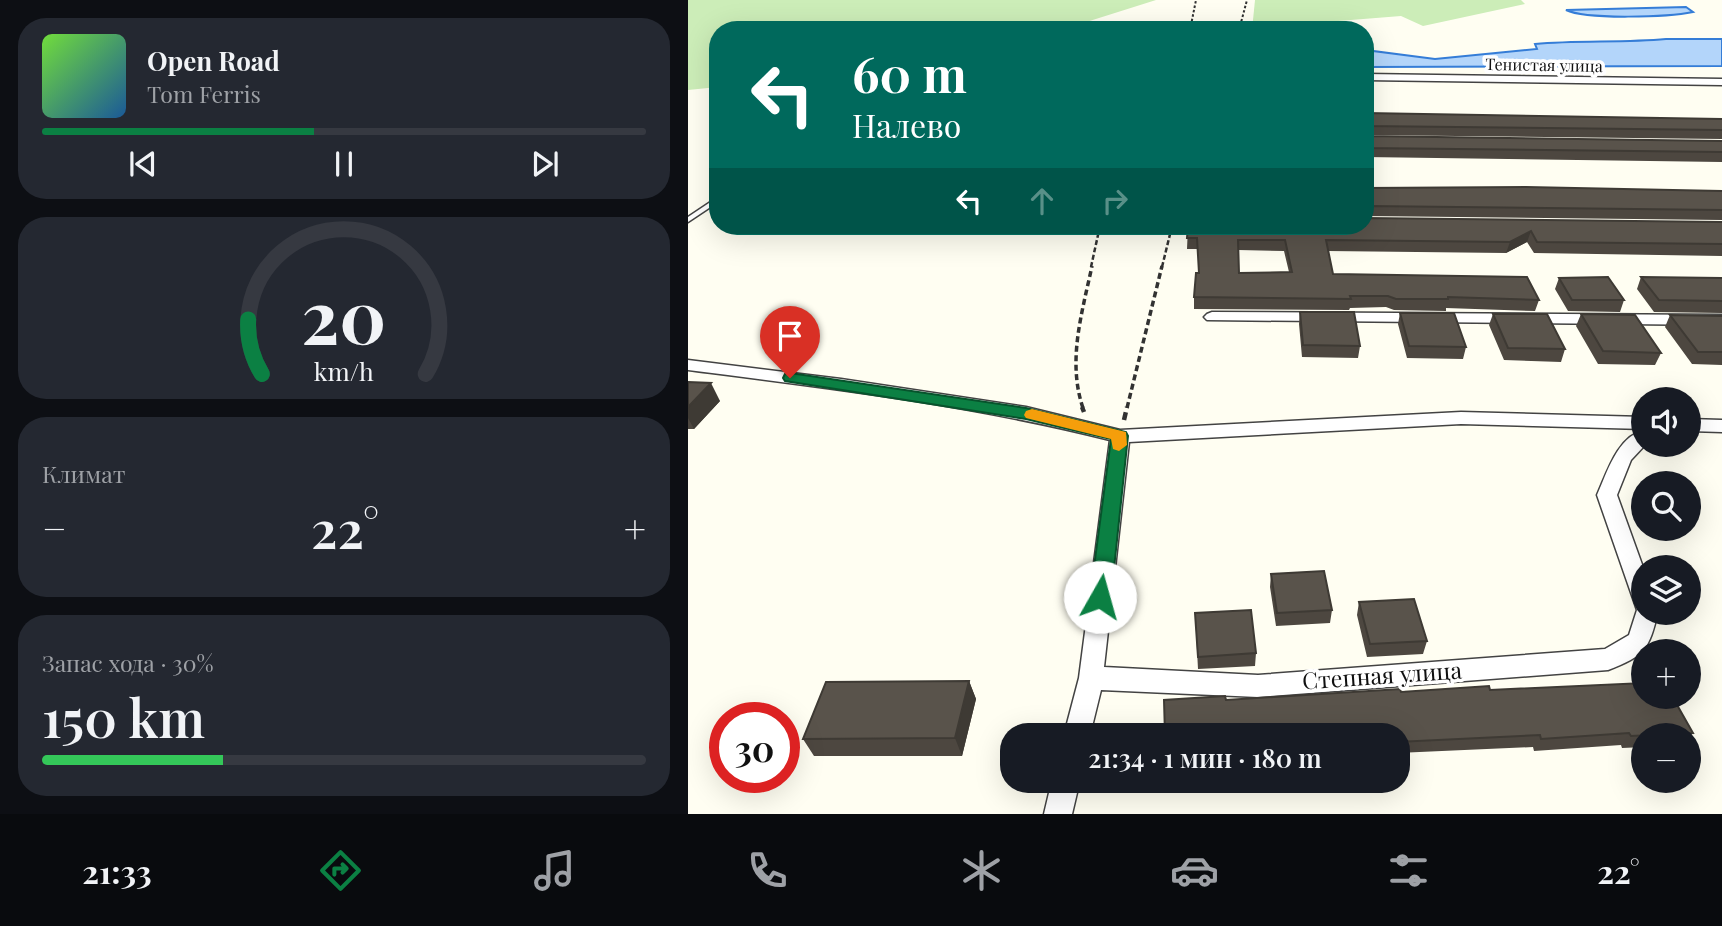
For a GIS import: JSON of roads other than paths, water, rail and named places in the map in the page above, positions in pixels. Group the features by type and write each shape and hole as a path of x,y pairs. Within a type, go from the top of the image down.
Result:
{"street":[{"path":"1533,0 1546,0"},
{"name":"Тенистая улица","path":"1374,77 1722,82"},
{"path":"1212,317 1722,320"},
{"path":"688,365 841,384 1026,413 1120,436 1461,418 1631,423"},
{"path":"1701,425 1722,426"},
{"path":"1080,723 1091,678 1120,436"},
{"path":"1631,449 1623,457 1607,495 1631,565"},
{"name":"Степная улица","path":"1091,678 1258,686 1608,659 1639,641 1643,625"},
{"path":"1058,814 1063,793"}],"lane":[{"path":"688,220 709,205"}],"water":[{"path":"1686,7 1693,12 1609,16 1566,10"},
{"path":"1722,39 1722,66 1374,67 1374,51 1435,59 1537,49 1535,44"}]}
